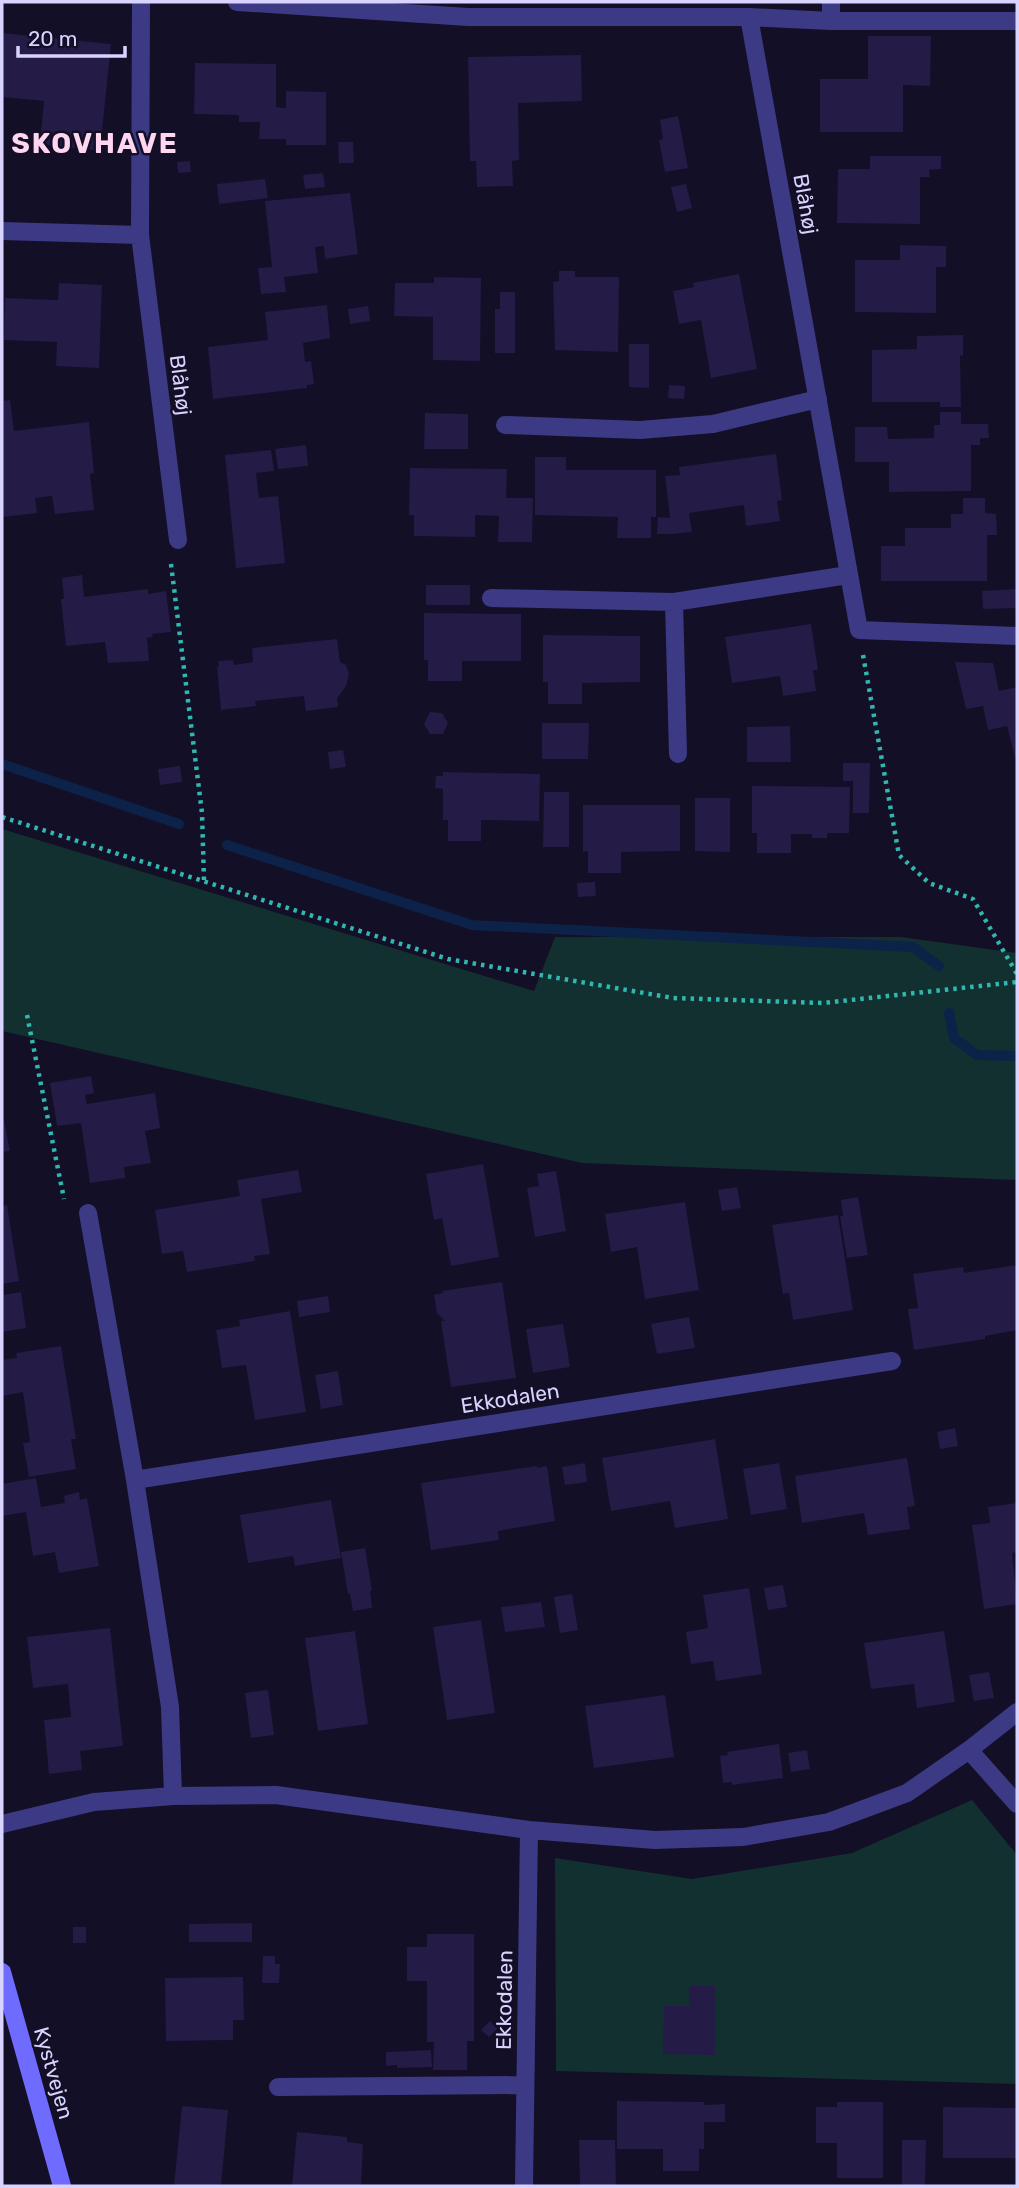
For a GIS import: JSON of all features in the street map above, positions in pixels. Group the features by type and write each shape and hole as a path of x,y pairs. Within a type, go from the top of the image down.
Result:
{"street":[{"name":"Blåhøj","path":"141,2 140,235 178,540"},
{"path":"237,2 831,21 1017,21"},
{"path":"831,2 831,21"},
{"name":"Blåhøj","path":"749,17 859,630"},
{"path":"2,231 140,235"},
{"path":"505,425 640,430 713,424 818,399"},
{"path":"491,598 674,601 848,575"},
{"path":"674,601 678,754"},
{"path":"859,630 1017,636"},
{"path":"88,1213 135,1480 170,1707 173,1796"},
{"name":"Ekkodalen","path":"135,1480 892,1361"},
{"path":"2,1824 93,1802 173,1796 276,1795 529,1830 655,1840 743,1837 830,1822 908,1793 969,1751 1017,1712"},
{"path":"969,1751 1017,1804"},
{"name":"Ekkodalen","path":"524,2186 529,1830"},
{"name":"Kystvejen","path":"2,1972 62,2186"},
{"path":"278,2087 525,2085"}],"path":[{"path":"178,540 169,550 201,813 204,880"},
{"path":"859,630 899,855 929,883 973,899 1017,974"},
{"path":"2,817 448,959 673,998 823,1003 1017,982"},
{"path":"27,1015 65,1209 88,1213"}],"green space":[{"path":"2,829 534,991 555,937 901,937 1017,953 1017,1180 582,1163 2,1031"},
{"path":"972,1800 1017,1855 1017,2084 556,2071 555,1858 692,1879 852,1853"}],"building":[{"path":"2,33 111,44 100,151 40,144 44,101 2,97"},
{"path":"868,36 931,36 930,86 903,85 903,132 820,132 820,79 868,79"},
{"path":"581,55 582,101 518,103 519,160 512,161 513,186 477,187 476,161 470,161 468,57"},
{"path":"195,63 276,64 276,107 286,108 286,91 326,92 326,145 286,145 286,139 259,139 260,122 239,122 239,115 194,114"},
{"path":"678,116 688,168 665,172 659,140 663,139 660,120"},
{"path":"338,142 353,142 354,163 339,163"},
{"path":"870,156 941,156 941,169 929,170 930,177 920,177 920,224 837,223 838,169 870,169"},
{"path":"190,161 191,172 178,173 177,162"},
{"path":"323,173 325,187 305,189 303,175"},
{"path":"265,179 268,198 219,204 217,184"},
{"path":"686,184 692,208 677,212 671,187"},
{"path":"350,193 358,254 325,259 324,246 315,247 318,273 284,277 286,292 261,294 258,268 272,267 265,201"},
{"path":"900,245 946,246 946,267 936,267 936,313 855,312 855,260 900,260"},
{"path":"559,271 575,271 575,277 619,277 618,352 555,350 553,282 559,281"},
{"path":"739,274 757,369 711,378 701,320 679,324 673,291 694,287 693,283"},
{"path":"434,277 481,278 480,361 433,360 433,317 394,316 395,283 434,283"},
{"path":"59,283 102,285 99,368 56,366 57,342 4,340 5,298 58,300"},
{"path":"500,292 515,292 515,353 495,353 495,309 500,309"},
{"path":"327,305 330,338 303,343 305,362 311,361 314,384 307,385 307,388 213,399 208,347 268,340 265,312"},
{"path":"368,306 370,321 350,324 348,309"},
{"path":"963,335 963,356 960,355 961,407 940,407 940,402 872,402 872,350 917,349 917,336"},
{"path":"629,344 649,344 649,388 629,387"},
{"path":"669,385 685,386 684,399 668,398"},
{"path":"10,400 14,431 89,422 94,510 55,514 52,496 35,498 37,513 2,517 2,401"},
{"path":"940,412 961,412 961,424 988,424 989,438 980,438 980,445 971,445 971,491 889,492 889,462 855,462 855,427 887,427 888,439 934,438 934,425 940,425"},
{"path":"425,413 468,414 468,449 424,449"},
{"path":"306,445 308,466 278,469 275,449"},
{"path":"271,450 274,471 256,473 259,498 278,496 285,563 236,568 225,455"},
{"path":"776,454 782,500 777,501 780,521 746,526 744,505 689,513 692,532 657,534 658,517 670,518 665,476 680,475 679,467"},
{"path":"535,457 566,457 566,470 656,470 656,517 651,517 651,538 617,538 618,517 535,515"},
{"path":"410,468 507,469 506,498 533,498 532,542 498,542 499,516 475,515 475,537 414,536 414,515 409,515"},
{"path":"963,498 985,498 985,513 996,514 997,535 987,535 987,581 881,581 881,546 905,546 905,528 951,528 951,514 963,514"},
{"path":"82,575 84,597 148,589 148,594 166,591 171,632 152,634 153,637 147,638 149,661 108,663 105,642 66,646 61,599 64,599 62,578"},
{"path":"426,585 470,585 470,605 426,605"},
{"path":"1017,589 1017,608 983,609 982,591"},
{"path":"424,613 521,614 521,661 462,661 462,681 428,681 428,660 424,660"},
{"path":"811,624 818,670 813,670 816,691 783,696 780,676 732,683 725,637"},
{"path":"543,635 640,636 640,682 582,683 582,704 548,704 548,682 543,682"},
{"path":"337,639 340,662 346,665 349,674 346,686 337,698 338,707 306,711 304,696 255,701 256,706 221,710 218,661 233,660 234,665 253,662 252,648"},
{"path":"955,662 993,663 999,691 1017,687 1017,765 1007,726 988,730 983,706 966,709"},
{"path":"430,712 442,713 448,723 443,734 430,734 424,724"},
{"path":"542,723 589,723 588,759 542,759"},
{"path":"790,726 791,762 747,762 747,727"},
{"path":"343,750 346,767 330,769 328,752"},
{"path":"843,763 870,763 869,813 853,813 853,781 843,781"},
{"path":"180,766 182,782 160,785 158,769"},
{"path":"443,772 540,774 539,821 481,820 481,841 448,841 448,820 443,820 443,789 435,788 436,776 443,776"},
{"path":"752,786 850,787 849,833 827,833 827,838 812,838 812,834 791,834 791,853 757,853 757,833 752,833"},
{"path":"544,792 569,792 569,847 543,847"},
{"path":"695,798 730,798 730,852 695,851"},
{"path":"583,805 680,805 680,851 621,852 621,873 588,873 588,851 583,852"},
{"path":"595,882 596,896 578,897 577,883"},
{"path":"91,1076 94,1093 85,1095 87,1104 155,1093 160,1128 145,1131 151,1163 124,1167 125,1178 90,1183 81,1123 57,1126 50,1083"},
{"path":"2,1110 10,1151 2,1152"},
{"path":"483,1164 499,1257 451,1266 442,1218 434,1220 426,1174"},
{"path":"298,1170 302,1192 261,1199 270,1254 254,1256 255,1261 187,1272 183,1251 162,1254 155,1210 240,1196 237,1180"},
{"path":"556,1171 566,1231 535,1237 527,1188 539,1186 537,1174"},
{"path":"737,1187 741,1208 722,1211 718,1190"},
{"path":"858,1197 868,1255 847,1258 840,1216 843,1216 841,1200"},
{"path":"685,1202 699,1290 645,1299 637,1247 611,1252 605,1214"},
{"path":"7,1205 19,1281 2,1284 2,1206"},
{"path":"838,1215 853,1310 793,1320 789,1293 783,1294 772,1225"},
{"path":"1017,1265 1017,1330 985,1336 985,1339 914,1350 908,1309 918,1308 913,1274 963,1267 964,1273"},
{"path":"502,1282 516,1378 451,1387 441,1321 445,1321 437,1313 434,1295 443,1293 442,1291"},
{"path":"21,1292 26,1328 2,1332 2,1295"},
{"path":"328,1296 330,1312 299,1317 297,1301"},
{"path":"290,1311 306,1412 255,1420 246,1365 222,1368 216,1330 240,1326 239,1320"},
{"path":"689,1317 695,1348 657,1354 651,1324"},
{"path":"563,1324 570,1367 533,1373 526,1329"},
{"path":"61,1346 76,1439 71,1439 76,1469 29,1477 23,1443 30,1442 23,1392 2,1396 2,1360 17,1358 16,1353"},
{"path":"338,1371 343,1405 321,1409 315,1375"},
{"path":"955,1428 958,1446 940,1449 937,1432"},
{"path":"715,1439 728,1519 675,1528 670,1501 611,1511 602,1458"},
{"path":"907,1458 915,1506 907,1507 910,1529 868,1535 864,1513 802,1523 795,1476"},
{"path":"585,1463 587,1482 565,1485 562,1467"},
{"path":"779,1463 787,1509 751,1515 743,1469"},
{"path":"547,1466 555,1521 498,1531 499,1540 431,1550 421,1483"},
{"path":"36,1478 41,1507 65,1503 64,1496 79,1492 80,1500 87,1498 99,1566 59,1573 55,1552 33,1556 26,1512 2,1516 2,1484"},
{"path":"331,1500 341,1558 295,1566 293,1556 248,1563 240,1515"},
{"path":"1017,1503 1017,1552 1012,1553 1017,1604 984,1609 972,1525 990,1523 988,1507"},
{"path":"365,1548 372,1608 353,1611 341,1552"},
{"path":"783,1585 787,1607 768,1610 764,1588"},
{"path":"749,1588 762,1674 716,1681 713,1661 691,1664 686,1632 708,1628 703,1595"},
{"path":"572,1594 578,1630 560,1633 554,1597"},
{"path":"541,1602 545,1627 505,1632 501,1607"},
{"path":"481,1620 495,1713 447,1720 433,1627"},
{"path":"110,1628 123,1746 80,1751 82,1770 49,1774 44,1720 71,1717 68,1684 33,1688 27,1637"},
{"path":"355,1631 368,1724 318,1731 305,1638"},
{"path":"944,1631 955,1702 917,1708 914,1684 871,1689 864,1643"},
{"path":"989,1672 994,1698 974,1701 969,1675"},
{"path":"268,1690 274,1735 251,1738 245,1693"},
{"path":"665,1695 674,1757 594,1768 585,1706"},
{"path":"779,1744 783,1778 732,1785 732,1782 723,1783 720,1756 728,1755 727,1752"},
{"path":"807,1750 810,1769 791,1772 788,1753"},
{"path":"252,1923 252,1942 189,1942 189,1924"},
{"path":"73,1927 86,1927 86,1943 73,1943"},
{"path":"427,1934 474,1934 474,2041 467,2041 467,2070 433,2070 434,2042 427,2042 427,1981 407,1981 407,1947 427,1947"},
{"path":"263,1956 275,1956 275,1964 280,1964 279,1983 262,1983"},
{"path":"243,1977 244,2020 233,2020 233,2040 166,2041 165,1978"},
{"path":"689,1986 715,1986 715,2055 663,2054 664,2006 689,2006"},
{"path":"490,2021 497,2029 489,2037 481,2030"},
{"path":"431,2050 432,2067 386,2066 386,2052"},
{"path":"617,2101 725,2104 725,2122 704,2122 704,2149 699,2149 699,2171 663,2171 663,2149 617,2149"},
{"path":"837,2102 883,2102 883,2178 837,2178 837,2143 816,2143 816,2107 837,2107"},
{"path":"182,2106 228,2110 221,2186 174,2186"},
{"path":"943,2107 1017,2108 1017,2158 943,2158"},
{"path":"297,2132 347,2137 347,2142 363,2144 361,2186 292,2186"},
{"path":"579,2140 615,2140 616,2186 580,2186"},
{"path":"902,2140 926,2140 925,2186 902,2186"}],"waterway":[{"path":"2,764 179,824"},
{"path":"227,845 472,925 913,947 939,966"},
{"path":"949,1013 954,1038 977,1055 1017,1056"}],"district":[{"name":"SKOVHAVE","path":"95,143"}]}
